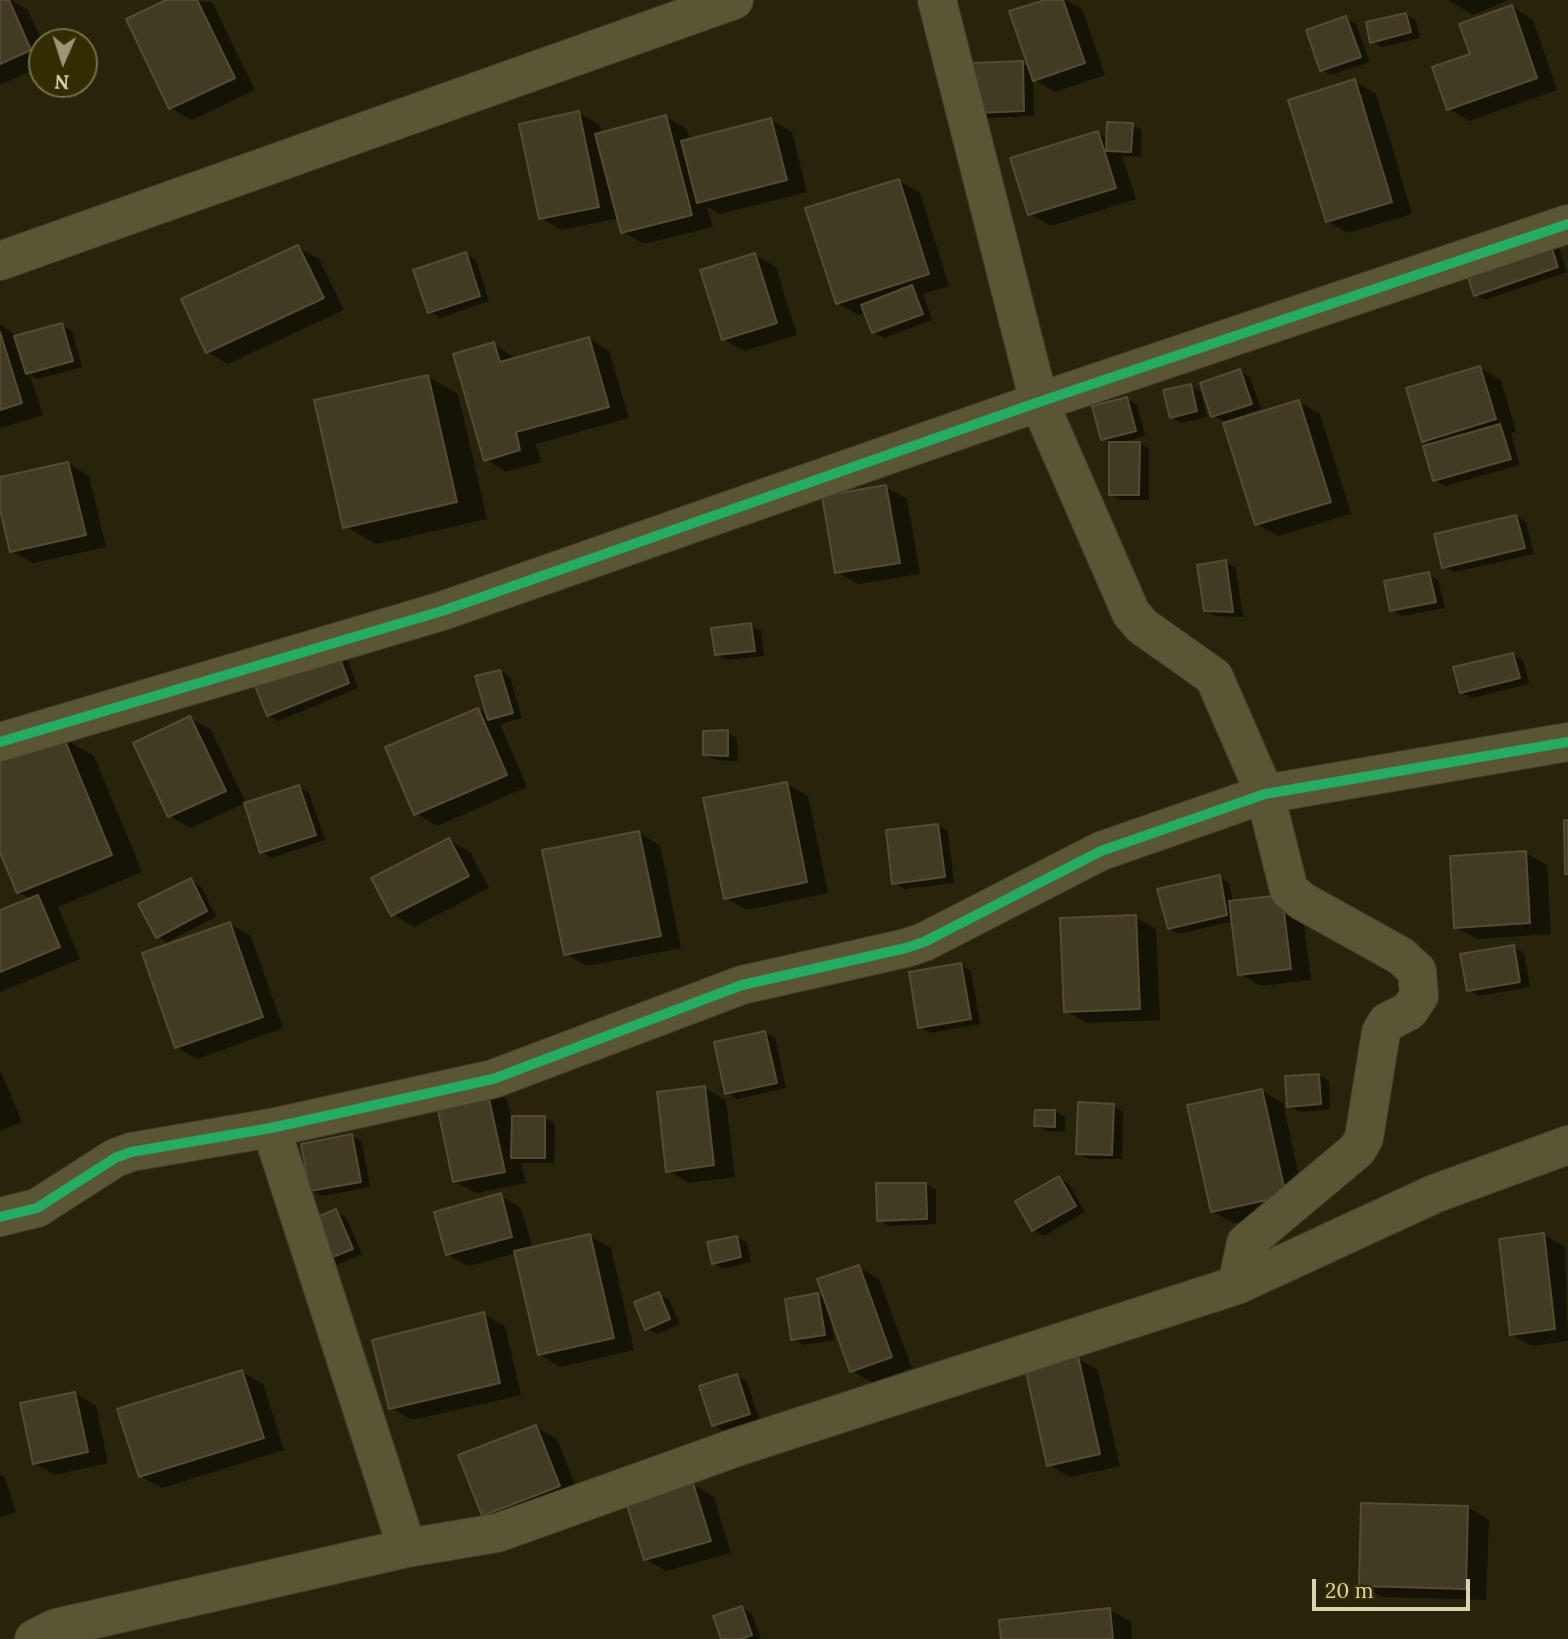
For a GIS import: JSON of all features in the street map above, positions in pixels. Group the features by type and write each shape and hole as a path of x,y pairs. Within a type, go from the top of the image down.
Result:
{"street":[{"path":"0,261 734,0"},
{"path":"936,0 1039,402 1131,613 1142,626 1214,677 1265,794 1289,890 1302,901 1401,956 1417,971 1419,996 1409,1011 1387,1022 1381,1032 1364,1138 1357,1150 1246,1243 1237,1284"},
{"path":"0,742 442,611 1039,402 1568,224"},
{"path":"0,1217 37,1208 115,1158 131,1152 271,1128 494,1079 742,985 915,945 1101,851 1265,794 1568,742"},
{"path":"271,1128 407,1548"},
{"path":"34,1639 57,1628 407,1548 497,1533 737,1447 1237,1284 1434,1194 1568,1145"}],"building":[{"path":"0,0 9,0 28,43 28,51 0,64"},
{"path":"166,0 197,0 235,78 169,109 126,19"},
{"path":"1045,0 1063,0 1085,63 1033,81 1009,11"},
{"path":"1512,5 1537,78 1447,110 1432,67 1470,54 1459,24"},
{"path":"1406,13 1411,32 1370,43 1366,22"},
{"path":"1346,16 1361,57 1320,71 1306,30"},
{"path":"1023,61 1024,111 975,113 972,63"},
{"path":"1355,79 1392,202 1326,222 1288,100"},
{"path":"579,111 599,207 539,219 519,124"},
{"path":"666,115 692,215 621,233 595,134"},
{"path":"771,118 787,180 697,203 681,141"},
{"path":"1107,122 1133,123 1131,152 1106,151"},
{"path":"1098,131 1116,188 1028,215 1010,158"},
{"path":"899,179 929,274 836,304 805,208"},
{"path":"1548,237 1558,267 1474,296 1464,265"},
{"path":"298,245 324,298 206,353 181,299"},
{"path":"466,252 480,296 428,313 413,270"},
{"path":"755,253 777,323 722,340 700,270"},
{"path":"912,285 923,314 872,333 861,305"},
{"path":"62,323 73,361 26,374 14,336"},
{"path":"0,332 22,403 0,410"},
{"path":"589,337 609,407 516,432 520,450 484,461 453,354 494,342 500,362"},
{"path":"1480,366 1496,419 1422,442 1406,388"},
{"path":"1240,369 1252,404 1211,417 1200,383"},
{"path":"428,375 457,502 343,528 314,400"},
{"path":"1191,384 1197,411 1170,418 1163,390"},
{"path":"1127,397 1136,431 1101,440 1092,406"},
{"path":"1299,400 1331,502 1255,525 1223,423"},
{"path":"1500,424 1511,459 1433,481 1423,446"},
{"path":"1109,442 1140,442 1139,495 1109,495"},
{"path":"68,462 86,535 10,552 0,509 0,477"},
{"path":"886,485 900,563 835,573 822,496"},
{"path":"1516,515 1525,548 1442,568 1434,534"},
{"path":"1226,560 1233,612 1204,611 1197,565"},
{"path":"1429,572 1436,602 1390,611 1384,581"},
{"path":"751,623 755,651 715,655 711,628"},
{"path":"338,653 349,683 267,716 255,686"},
{"path":"1513,653 1520,678 1460,693 1453,667"},
{"path":"500,670 513,713 488,720 475,676"},
{"path":"478,708 507,775 414,815 385,747"},
{"path":"190,716 226,791 168,817 133,743"},
{"path":"728,730 728,756 703,755 703,731"},
{"path":"63,736 112,855 17,893 0,853 0,761"},
{"path":"787,782 807,882 724,899 703,798"},
{"path":"299,785 316,835 260,853 244,803"},
{"path":"1564,820 1568,820 1568,874 1565,874"},
{"path":"938,824 945,877 892,884 886,830"},
{"path":"639,831 661,936 564,955 542,850"},
{"path":"449,838 469,876 391,916 371,878"},
{"path":"1526,851 1530,923 1454,928 1450,856"},
{"path":"1220,875 1227,915 1168,929 1157,889"},
{"path":"191,878 207,911 156,938 138,904"},
{"path":"38,895 60,947 0,972 0,910"},
{"path":"1282,895 1291,969 1238,975 1229,901"},
{"path":"1136,915 1140,1009 1064,1012 1060,918"},
{"path":"230,922 263,1017 175,1048 142,953"},
{"path":"1514,945 1520,982 1467,991 1460,954"},
{"path":"961,963 971,1019 918,1028 909,972"},
{"path":"765,1031 777,1083 725,1094 714,1042"},
{"path":"1319,1074 1321,1104 1287,1107 1285,1076"},
{"path":"486,1085 505,1172 453,1182 435,1096"},
{"path":"705,1086 714,1165 666,1172 657,1092"},
{"path":"1262,1089 1286,1196 1211,1212 1187,1105"},
{"path":"1078,1102 1114,1104 1112,1155 1076,1154"},
{"path":"1035,1110 1055,1110 1055,1127 1034,1126"},
{"path":"512,1116 545,1116 545,1158 511,1158"},
{"path":"352,1134 361,1182 310,1191 301,1144"},
{"path":"1059,1176 1076,1206 1032,1231 1015,1201"},
{"path":"876,1183 926,1183 927,1219 877,1221"},
{"path":"501,1193 512,1237 446,1255 434,1212"},
{"path":"336,1209 353,1249 325,1260 308,1221"},
{"path":"1544,1233 1555,1329 1510,1335 1499,1239"},
{"path":"590,1234 614,1338 538,1355 514,1251"},
{"path":"737,1236 741,1257 712,1264 707,1242"},
{"path":"859,1265 892,1357 850,1372 817,1279"},
{"path":"659,1292 670,1319 645,1330 634,1302"},
{"path":"818,1293 825,1335 791,1340 785,1299"},
{"path":"484,1312 500,1383 389,1409 372,1340"},
{"path":"1078,1356 1100,1454 1047,1466 1025,1368"},
{"path":"242,1370 264,1438 139,1477 117,1409"},
{"path":"737,1374 750,1414 712,1426 699,1386"},
{"path":"75,1392 88,1452 33,1464 20,1403"},
{"path":"536,1425 560,1486 482,1516 458,1455"},
{"path":"693,1483 711,1541 644,1560 626,1502"},
{"path":"1361,1503 1468,1506 1466,1589 1359,1586"},
{"path":"742,1606 752,1635 742,1639 721,1639 713,1616"},
{"path":"1110,1608 1113,1639 1001,1639 999,1620"}],"cycle path":[{"path":"0,742 442,611 1039,402 1568,224"},
{"path":"0,1217 37,1208 115,1158 131,1152 271,1128 493,1079 742,985 924,942 1101,851 1265,794 1568,742"}]}
